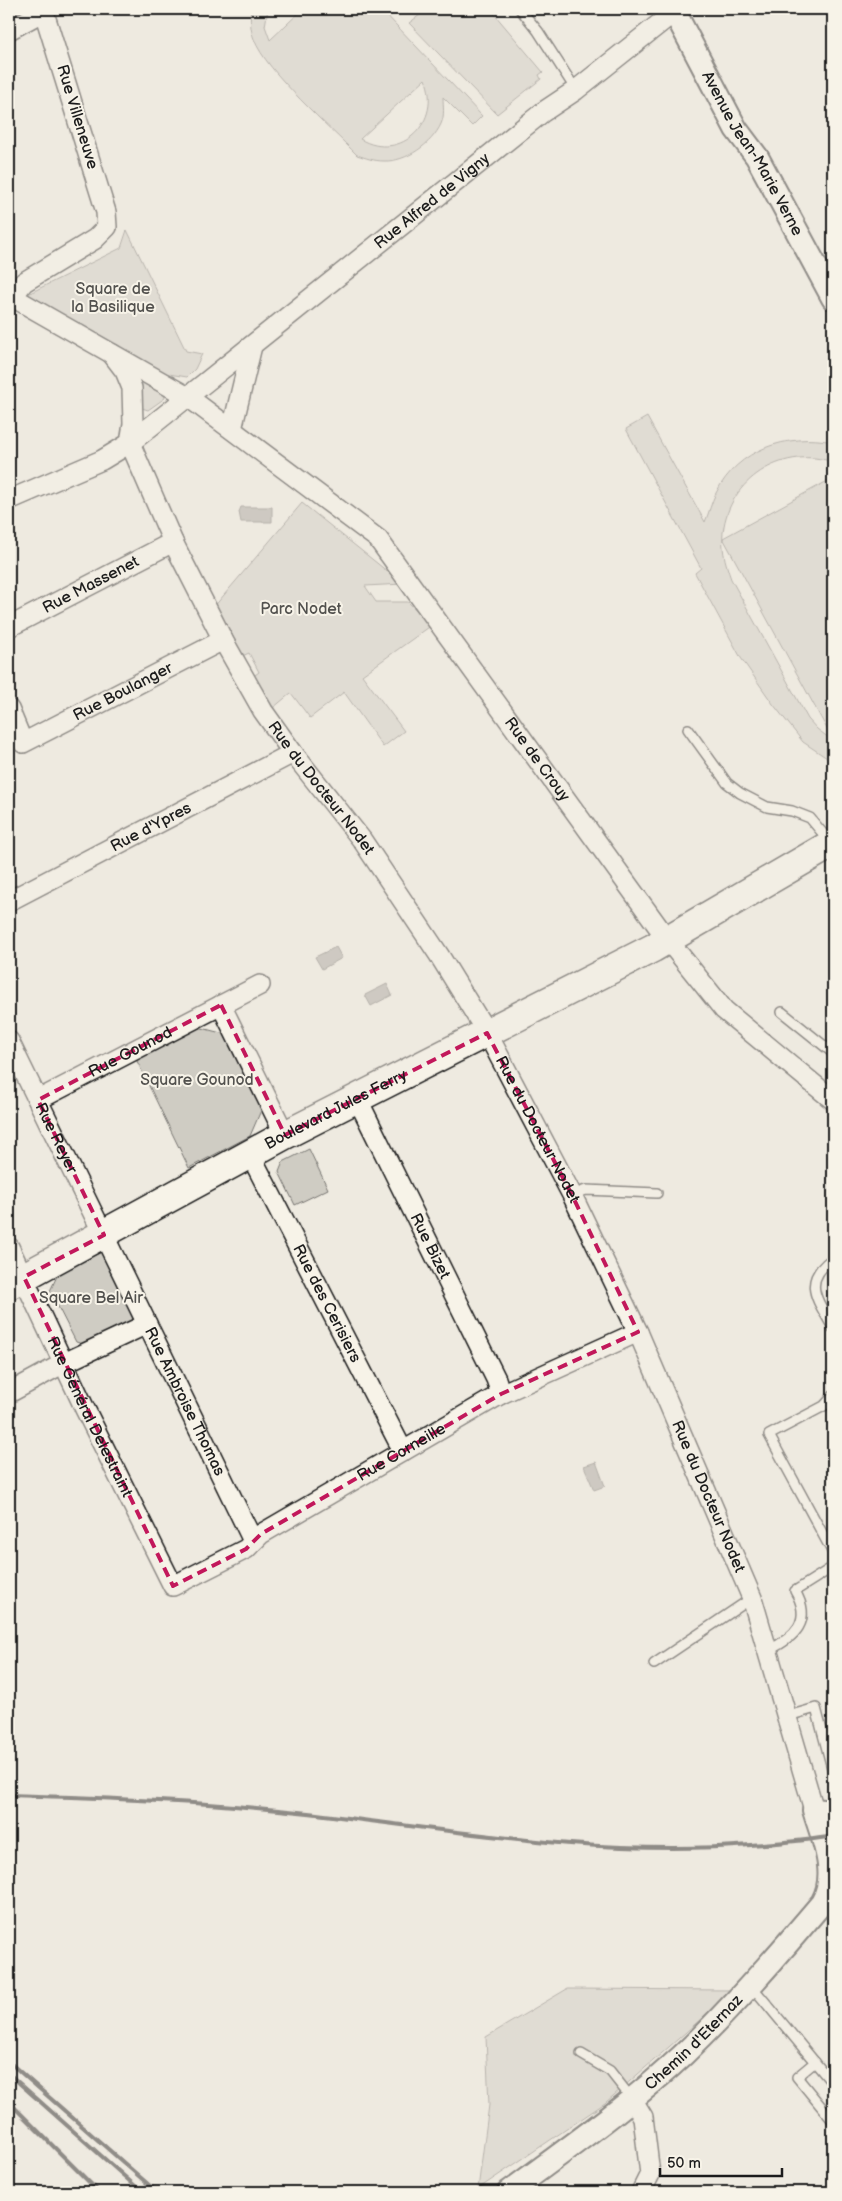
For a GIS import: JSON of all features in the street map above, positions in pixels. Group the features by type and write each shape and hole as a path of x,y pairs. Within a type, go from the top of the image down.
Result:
{"main road":[{"name":"Boulevard Jules Ferry","path":"16,1281 104,1235 198,1181 285,1135 553,1001 667,939 833,843"}],"street":[{"path":"9,30 43,10"},
{"name":"Rue Villeneuve","path":"10,296 24,282 95,239 107,227 106,212 43,10"},
{"name":"Rue Alfred de Vigny","path":"9,500 102,460 130,443 543,112 576,90 675,10"},
{"name":"Avenue Jean-Marie Verne","path":"675,10 736,129 757,157 833,298"},
{"name":"Rue de Crouy","path":"10,296 188,397 378,539 667,939 724,1010 833,1100"},
{"path":"232,429 252,346"},
{"path":"112,354 125,371 132,388 133,424 130,443"},
{"name":"Rue du Docteur Nodet","path":"130,443 173,542 223,640 263,710 293,754 362,840 439,955 487,1033 572,1195 638,1332 752,1598 788,1716 824,1811 830,1849"},
{"name":"Rue Massenet","path":"9,626 173,542"},
{"name":"Rue Boulanger","path":"9,709 23,744 223,640"},
{"name":"Rue d'Ypres","path":"9,901 293,754"},
{"name":"Rue Gounod","path":"38,1100 260,985"},
{"path":"222,1005 285,1135"},
{"name":"Rue Reyer","path":"9,1041 104,1235"},
{"name":"Rue Bizet","path":"357,1098 496,1378 502,1394"},
{"name":"Rue des Cerisiers","path":"250,1154 403,1451"},
{"name":"Rue Ambroise Thomas","path":"104,1235 253,1541"},
{"name":"Rue Général Delestraint","path":"9,1247 16,1281 64,1363 173,1586"},
{"path":"9,1393 64,1363 147,1324"},
{"name":"Rue Corneille","path":"173,1586 246,1549 261,1534 502,1394 638,1332"},
{"name":"Chemin d'Eternaz","path":"508,2192 632,2099 684,2054 751,1984 831,1894 830,1849"},
{"path":"632,2099 643,2117 650,2174 641,2192"}],"lane":[{"path":"520,9 538,31 576,90"},
{"path":"688,729 727,783 740,793 767,807 792,811 810,818 833,843"},
{"path":"782,1012 833,1053"},
{"path":"572,1195 586,1190 657,1193"},
{"path":"833,1258 817,1273 813,1282 815,1295 833,1328"},
{"path":"833,1396 824,1406 769,1435 833,1553"},
{"path":"769,1650 787,1641 798,1628 803,1612 795,1591 833,1567"},
{"path":"654,1664 752,1598"},
{"path":"788,1716 816,1708 833,1772"},
{"path":"751,1984 833,2084"},
{"path":"581,2054 610,2071 632,2099"},
{"path":"815,2062 797,2077 833,2121"}],"highlighted area":[{"path":"221,1005 285,1135 487,1033 572,1195 638,1332 501,1394 261,1534 246,1549 173,1586 24,1277 104,1235 38,1100"}],"green space":[{"path":"251,9 268,9 265,26 270,40 303,9 381,9 482,116 472,126 443,97 441,124 425,145 409,155 392,161 370,159 357,155 285,83 261,52 251,28","holes":["425,79 429,95 428,109 423,123 415,134 403,142 390,146 375,145 360,139"]},
{"path":"428,9 490,9 543,72 539,75 541,79 497,114 409,23"},
{"name":"Square de la Basilique","path":"127,230 186,351 202,354 195,369 187,377 163,373 28,296 30,293 121,248"},
{"path":"143,382 163,391 165,398 148,410 142,408 139,400 139,385"},
{"path":"647,417 705,522 714,497 725,478 737,465 751,455 766,448 798,440 833,442 833,462 815,458 797,458 780,462 764,469 750,480 738,493 729,508 724,526 723,547 731,579 808,719 817,729 833,741 833,762 803,742 773,704 741,658 695,573 701,568 626,429"},
{"path":"833,478 833,740 723,538"},
{"name":"Parc Nodet","path":"302,503 403,584 365,586 376,602 408,602 432,625 362,675 404,731 383,747 344,692 310,718 291,693 273,708 251,678 259,672 249,653 240,657 213,608"},
{"name":"Square Gounod","path":"198,1027 225,1034 262,1108 250,1136 189,1168 136,1059"},
{"path":"309,1149 328,1189 295,1205 279,1172 283,1162"},
{"name":"Square Bel Air","path":"105,1250 136,1315 132,1321 87,1345 76,1342 50,1291 58,1274"},
{"path":"567,1989 734,1990 605,2103 478,2189 489,2105 486,2037"}],"shaded area":[{"path":"241,507 272,507 272,522 241,522 239,512"},
{"path":"336,947 342,958 322,969 315,957"},
{"path":"387,984 392,995 371,1006 365,995"},
{"path":"596,1462 605,1486 594,1490 584,1466"}],"railway":[{"path":"9,1795 158,1801 271,1809 529,1840 640,1848 751,1845 833,1836"},
{"path":"9,2062 157,2192"},
{"path":"9,2074 142,2192"},
{"path":"9,2102 99,2192"}]}
